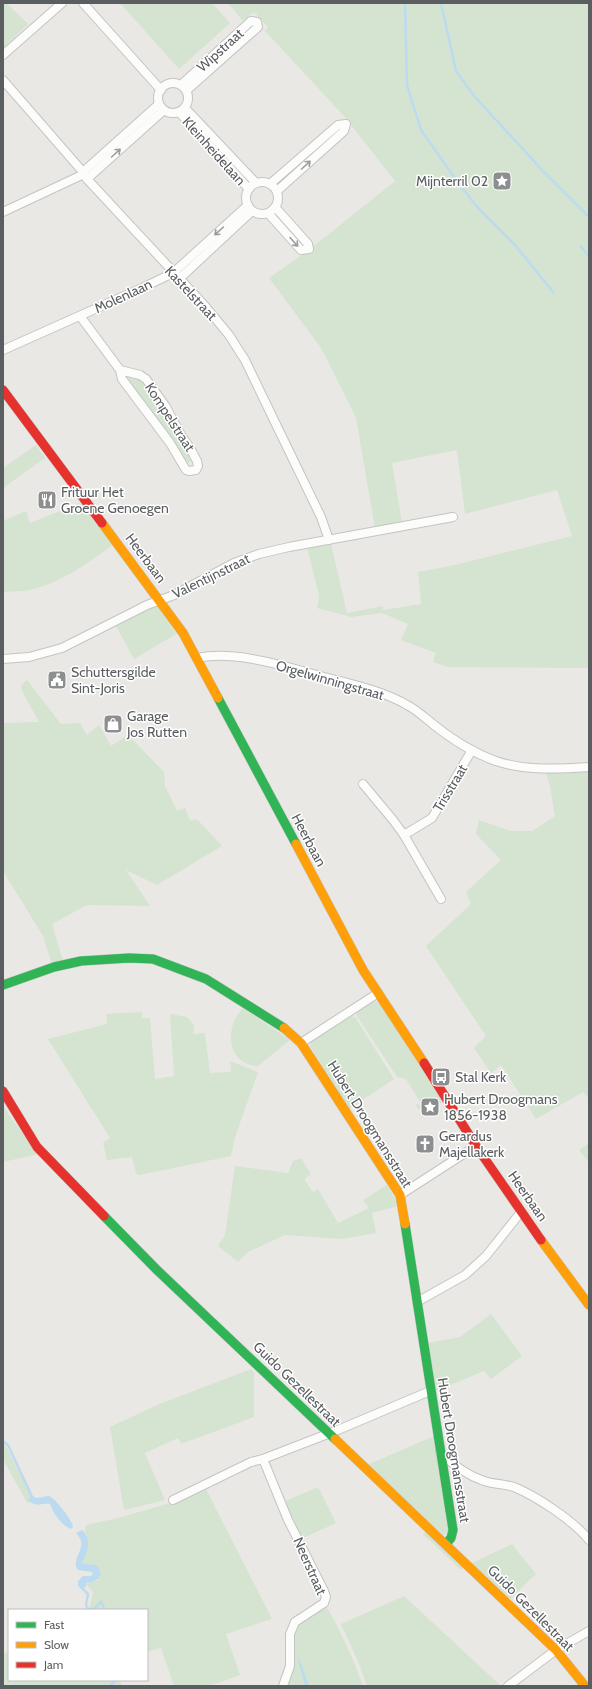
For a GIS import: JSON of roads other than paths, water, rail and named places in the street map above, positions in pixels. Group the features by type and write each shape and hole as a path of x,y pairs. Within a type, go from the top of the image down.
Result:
{"street":[{"path":"3,55 62,3"},
{"path":"83,3 161,90"},
{"name":"Wipstraat","path":"251,21 257,22 258,27 184,88 251,21"},
{"name":"Kastelstraat","path":"3,80 85,175 173,273 205,306 229,335 245,360 321,517 329,540"},
{"path":"170,83 184,88 188,100 182,110 169,112 162,107 158,100 161,90 165,85 170,83"},
{"path":"3,212 85,175 162,107"},
{"name":"Kleinheidelaan","path":"182,110 256,183"},
{"name":"Kleinheidelaan","path":"182,110 249,190"},
{"path":"179,279 250,208 259,214 272,210 278,201 276,191 270,184 338,124 346,124 344,131 276,191"},
{"name":"Kleinheidelaan","path":"250,208 246,200 249,190 256,183 265,182 270,184"},
{"name":"Molenlaan","path":"3,350 173,273 250,208"},
{"path":"272,210 308,244 308,249 301,250 272,210"},
{"name":"Kompelstraat","path":"80,316 120,370 122,379 170,443 186,470 196,470 198,466 197,461 190,448 181,436 166,407 146,379 140,375 120,370"},
{"name":"Heerbaan","path":"3,390 183,634 354,953 378,993 448,1100 476,1146 521,1212 589,1305"},
{"name":"Valentijnstraat","path":"3,659 34,656 62,648 147,605 174,595 220,570 246,558 273,550 453,517"},
{"name":"Orgelwinningstraat","path":"196,658 214,655 268,662 373,690 397,699 449,736 472,750 498,762 545,769 589,768"},
{"name":"Trisstraat","path":"404,835 432,818 472,750"},
{"path":"363,784 404,835 441,900"},
{"name":"Hubert Droogmansstraat","path":"3,985 54,967 81,960 129,958 153,959 206,979 286,1030 302,1043 400,1195 453,1530 452,1538 446,1544"},
{"path":"302,1043 378,993"},
{"name":"Guido Gezellestraat","path":"3,1090 37,1147 156,1269 556,1650 584,1686"},
{"path":"400,1195 476,1146"},
{"path":"417,1302 465,1275 486,1256 521,1212"},
{"path":"173,1500 251,1462 263,1459 430,1391"},
{"path":"440,1452 455,1466 466,1473 483,1480 513,1487 532,1496 578,1528 589,1540"},
{"name":"Neerstraat","path":"263,1459 288,1520 326,1597 324,1602 295,1622 290,1634 290,1666 282,1686"},
{"path":"508,1686 556,1650 589,1631"}],"water":[{"path":"32,1496 36,1498 49,1496 52,1498 67,1515 73,1527 71,1529 61,1522 55,1515 50,1504 33,1504 28,1500"},
{"path":"82,1530 87,1538 88,1546 82,1563 96,1565 99,1569 100,1575 97,1580 86,1583 86,1586 82,1590 78,1586 78,1581 83,1576 91,1576 93,1574 92,1572 78,1570 76,1567 76,1560 81,1545 81,1540 76,1533"},
{"path":"299,1658 309,1686 305,1686 298,1661"}],"waterway":[{"path":"405,3 407,85 421,130 459,184 479,209 515,245 554,293"},
{"path":"441,3 456,71 474,96 543,171 589,217"},
{"path":"581,246 589,257"},
{"path":"3,1441 8,1445 33,1499"},
{"path":"82,1588 88,1594 86,1605 88,1609"},
{"path":"94,1609 101,1602 104,1609"},
{"path":"88,1609 94,1609"},
{"path":"109,1686 115,1681"}],"place":[{"name":"Mijnterril 02","path":"502,181"},
{"name":"Frituur Het Groene Genoegen","path":"47,500"},
{"name":"Schuttersgilde Sint-Joris","path":"57,680"},
{"name":"Garage Jos Rutten","path":"113,724"},
{"name":"Stal Kerk","path":"441,1077"},
{"name":"Hubert Droogmans 1856-1938","path":"430,1107"},
{"name":"Gerardus Majellakerk","path":"425,1144"}]}
